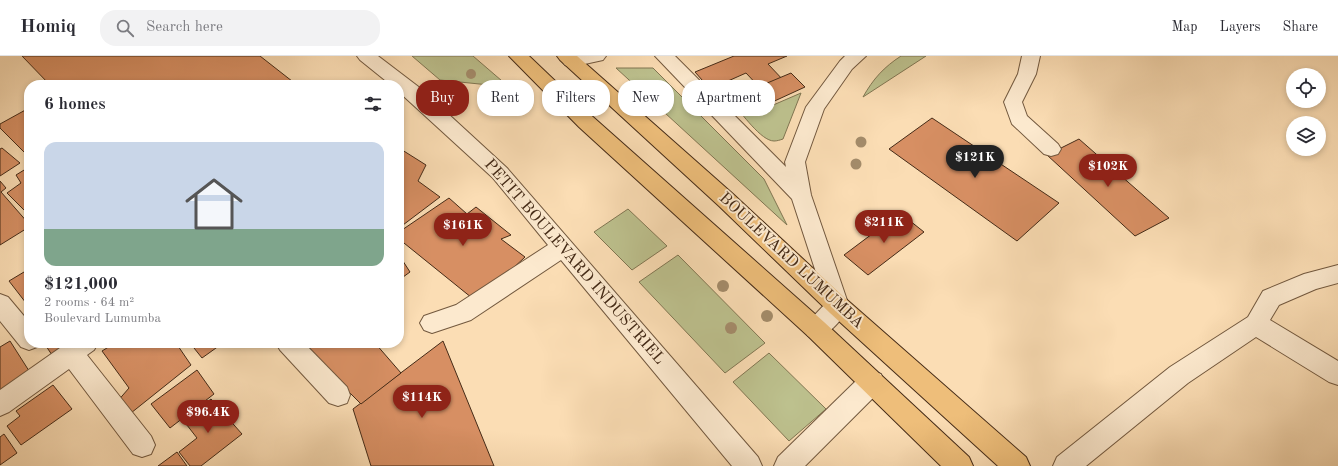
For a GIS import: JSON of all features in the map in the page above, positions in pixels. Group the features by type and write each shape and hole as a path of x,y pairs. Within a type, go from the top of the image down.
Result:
{"main road":[{"name":"BOULEVARD LUMUMBA","path":"518,56 586,122 816,329 960,466"},
{"name":"BOULEVARD LUMUMBA","path":"568,59 726,200 838,306 1017,466"}],"street":[{"name":"PETIT BOULEVARD INDUSTRIEL","path":"366,56 389,80"},
{"path":"568,59 597,56"},
{"path":"664,56 801,195"},
{"path":"1031,56 1027,74 1013,102 1019,119 1051,149"},
{"path":"816,329 838,306 801,195 795,162 815,107 846,59"},
{"name":"PETIT BOULEVARD INDUSTRIEL","path":"406,98 500,173 749,466"},
{"path":"432,323 463,312 563,247"},
{"path":"1066,466 1179,375 1256,324 1271,298 1312,281 1338,274"},
{"path":"0,304 24,334"},
{"path":"1256,324 1338,374"},
{"path":"36,348 51,367"},
{"path":"0,404 79,348 142,445"},
{"path":"293,348 338,395"},
{"path":"787,466 872,382"}],"green space":[{"path":"412,56 473,56 501,80 477,80 477,84 469,83 469,80 440,80"},
{"path":"901,56 926,56 863,97 879,74"},
{"path":"616,68 653,68 665,80 629,80"},
{"path":"674,89 682,97 682,116 701,116 764,179 787,225 668,116 674,116"},
{"path":"801,93 783,139 774,141 769,140 758,132 743,116 775,116 775,104"},
{"path":"628,209 667,246 632,270 594,232"},
{"path":"678,255 765,343 725,373 639,282"},
{"path":"769,353 826,409 789,441 733,382"}],"building":[{"path":"22,56 260,56 291,80 45,80"},
{"path":"734,56 787,56 768,64 785,82 775,86 775,80 753,80 746,73 730,80 702,80 695,72"},
{"path":"791,73 805,87 775,101 774,80"},
{"path":"24,111 24,152 0,128 0,124"},
{"path":"932,118 1059,203 1017,241 889,149"},
{"path":"1079,139 1169,218 1135,236 1047,155"},
{"path":"2,148 20,163 0,176 0,149"},
{"path":"404,151 426,165 418,181 440,197 404,224"},
{"path":"24,170 24,210 7,193 21,183 16,175"},
{"path":"0,181 6,188 1,192 24,218 24,230 0,245"},
{"path":"449,198 467,214 476,207 511,235 501,239 525,257 477,302 404,243 404,229"},
{"path":"900,213 924,232 868,275 844,255"},
{"path":"404,263 410,272 404,276"},
{"path":"24,272 24,300 9,281"},
{"path":"10,341 31,374 0,396 0,347"},
{"path":"443,341 494,466 371,466 353,409"},
{"path":"47,348 69,348 54,358"},
{"path":"107,348 179,348 191,365 131,413 116,403 129,388 102,351"},
{"path":"194,348 216,348 202,358"},
{"path":"305,348 379,348 401,373 361,404"},
{"path":"197,370 214,394 170,428 151,404"},
{"path":"53,385 72,409 21,445 7,426 20,416 16,411"},
{"path":"211,399 242,434 201,466 190,466 179,452 197,438 183,420"},
{"path":"4,434 17,453 0,465 0,437"},
{"path":"177,452 187,466 158,466"}]}
